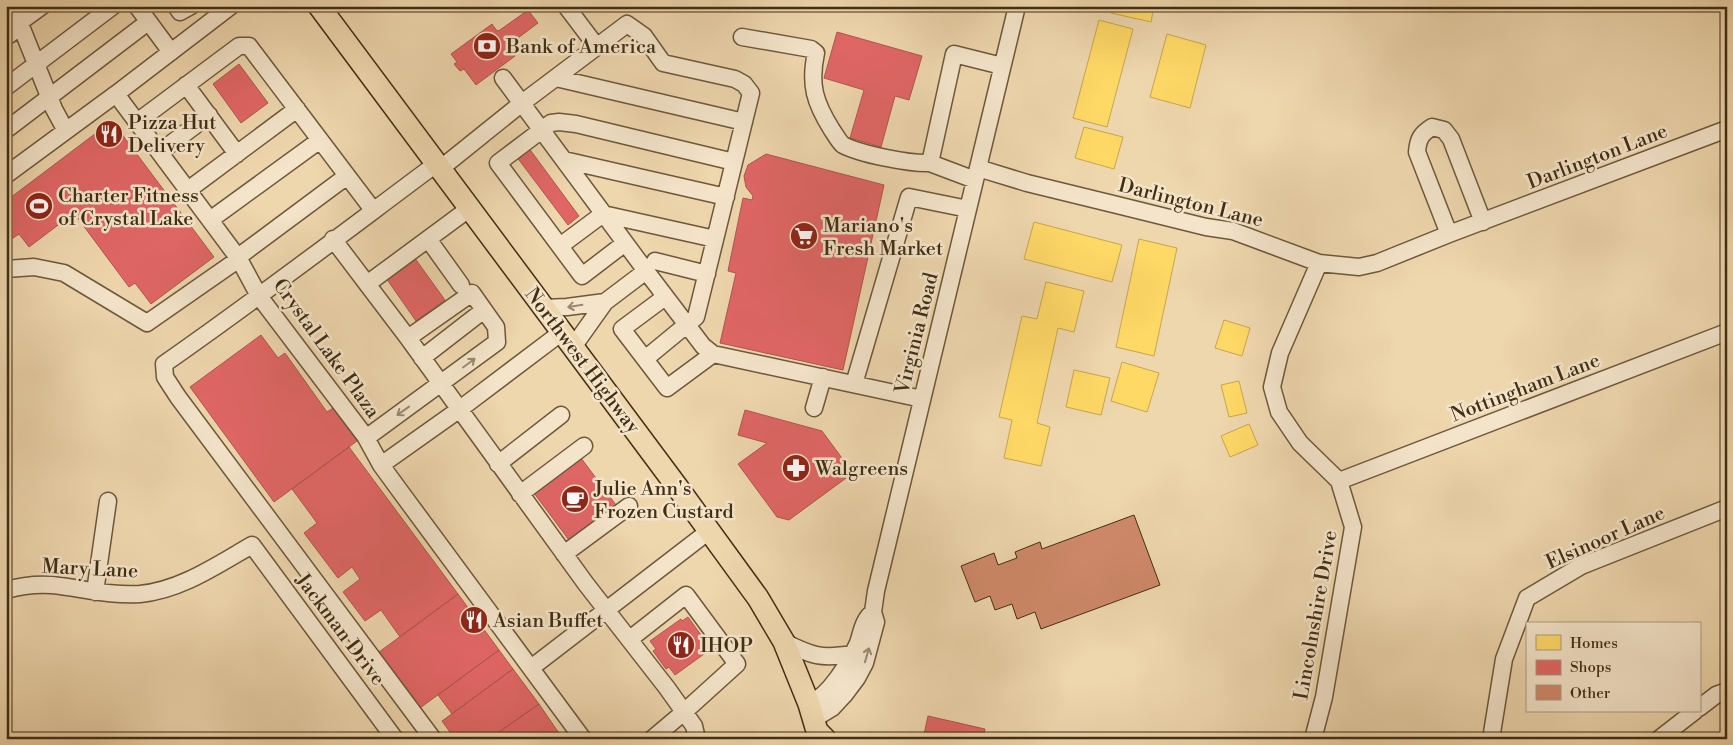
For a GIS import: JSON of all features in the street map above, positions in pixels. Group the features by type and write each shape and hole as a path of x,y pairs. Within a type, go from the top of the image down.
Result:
{"main road":[{"name":"Northwest Highway","path":"319,6 758,598 784,642 814,726"}],"street":[{"path":"13,6 49,98 66,130"},
{"path":"6,37 42,6"},
{"path":"6,87 113,6"},
{"path":"137,6 171,52"},
{"path":"176,6 180,12 191,6"},
{"path":"6,175 231,6"},
{"path":"566,6 597,47"},
{"name":"Virginia Road","path":"814,726 845,694 865,663 876,622 874,612 876,590 1017,6"},
{"path":"6,130 148,22"},
{"path":"433,739 174,390 165,377 164,364 259,296 373,210 438,166 627,24 644,36 664,63 735,79 744,84 751,93 696,317 645,359"},
{"name":"Darlington Lane","path":"742,36 811,49 816,54 812,71 814,95 826,120 842,144 869,154 917,164 930,163 976,174 1028,183 1206,227 1234,231 1319,263 1359,267 1377,263 1727,129"},
{"path":"137,122 239,46 249,46 373,210"},
{"path":"930,163 954,54 1002,66"},
{"path":"503,78 625,243 650,266 665,297 687,326 703,346 713,354 922,399"},
{"path":"556,78 744,122"},
{"path":"186,86 237,154"},
{"name":"Crystal Lake Plaza","path":"116,94 238,258 259,296 366,438 381,465 583,739"},
{"path":"188,190 296,109"},
{"path":"160,152 209,115"},
{"path":"625,243 582,276 498,163 551,123 559,122 576,124 734,162"},
{"path":"1449,234 1417,152 1418,140 1424,132 1432,128 1444,130 1451,139 1483,222"},
{"path":"210,220 320,140"},
{"path":"564,160 726,197"},
{"path":"6,269 34,267 64,273 147,323 238,258 347,176"},
{"path":"854,384 909,197 968,209"},
{"path":"367,284 470,208"},
{"path":"560,246 603,214 716,239"},
{"path":"333,239 408,338 564,554 684,712 694,726 697,739"},
{"path":"428,239 461,285"},
{"name":"Lincolnshire Drive","path":"1313,739 1324,697 1353,527 1339,481 1300,443 1279,412 1272,387 1280,353 1319,263"},
{"path":"381,465 460,409 567,340 605,302 650,266 707,274"},
{"path":"366,438 497,342 496,327 472,293 408,338"},
{"path":"665,297 622,329 667,388 713,354"},
{"path":"544,308 605,302"},
{"path":"422,358 484,310"},
{"name":"Nottingham Lane","path":"1339,481 1727,332"},
{"path":"814,408 822,377"},
{"path":"498,464 561,415"},
{"path":"520,494 584,446"},
{"path":"95,592 108,501"},
{"path":"564,554 629,506"},
{"name":"Elsinoor Lane","path":"1491,739 1504,659 1527,598 1581,566 1727,508"},
{"path":"531,668 709,531"},
{"name":"Mary Lane","path":"6,590 50,585 95,592 139,594 170,588 201,574 252,545"},
{"name":"Jackman Drive","path":"252,545 395,739"},
{"path":"630,639 686,594 737,664 652,739"},
{"name":"Virginia Road","path":"814,726 818,700 825,694 852,654 866,618 874,612"},
{"path":"784,642 815,656 830,657 852,654"},
{"path":"1700,707 1716,695 1727,691"},
{"path":"1659,739 1694,712"}],"building: Homes":[{"path":"1113,6 1154,6 1151,22 1111,13"},
{"path":"1099,20 1133,29 1107,127 1073,118"},
{"path":"1167,34 1206,45 1190,108 1150,97"},
{"path":"1084,127 1123,137 1114,169 1075,158"},
{"path":"1034,222 1122,245 1112,282 1024,259"},
{"path":"1139,239 1177,248 1154,356 1116,347"},
{"path":"1046,282 1084,291 1074,332 1058,328 1037,423 1050,427 1041,466 1004,458 1012,420 999,417 1022,316 1037,319"},
{"path":"1224,320 1250,328 1242,356 1215,348"},
{"path":"1122,362 1159,373 1147,412 1111,401"},
{"path":"1074,370 1110,378 1101,415 1066,407"},
{"path":"1239,381 1247,413 1229,417 1221,385"},
{"path":"1249,424 1258,445 1230,457 1221,436"}],"building: Shops":[{"name":"Bank of America","path":"528,10 538,23 510,44 514,49 512,51 515,56 476,85 464,69 460,71 454,64 457,62 451,54 492,24 497,31 500,30"},
{"path":"837,32 922,56 909,100 895,96 881,147 850,138 864,90 824,78"},
{"path":"239,64 268,103 241,123 213,84"},
{"path":"112,121 214,257 151,304 135,283 129,287 74,213 29,247 19,234 6,243 6,201"},
{"path":"528,147 579,216 568,225 516,156"},
{"name":"Mariano's Fresh Market","path":"766,154 884,185 843,370 720,343 736,273 728,271 743,198 752,200 753,196 746,187 744,176 748,165"},
{"path":"414,257 445,300 416,321 386,278"},
{"path":"261,335 278,358 285,353 327,412 333,408 357,441 274,502 190,387"},
{"name":"Walgreens","path":"745,410 822,431 853,473 789,520 777,517 738,464 767,443 738,435"},
{"path":"349,447 458,594 400,637 381,610 365,621 343,592 360,579 352,567 338,578 304,533 317,523 292,489"},
{"name":"Julie Ann's Frozen Custard","path":"581,458 616,505 569,540 534,493"},
{"path":"458,594 499,650 420,708 379,652"},
{"name":"IHOP","path":"688,617 711,649 675,675 669,667 666,669 653,651 656,649 650,641 681,619 682,621"},
{"path":"499,650 513,669 452,714 438,695"},
{"path":"513,669 539,704 489,739 455,739 442,721"},
{"path":"539,704 563,739 489,739"},
{"path":"928,716 985,729 983,739 923,739"}],"building: Other":[{"path":"908,6 934,6 933,12"},
{"path":"1134,515 1160,585 1041,629 1035,612 1017,619 1012,604 995,610 990,596 975,602 961,566 994,553 998,565 1017,558 1015,552 1040,542 1042,549"}],"place":[{"name":"Bank of America","path":"487,46"},
{"name":"Pizza Hut Delivery","path":"109,134"},
{"name":"Charter Fitness of Crystal Lake","path":"39,206"},
{"name":"Mariano's Fresh Market","path":"804,236"},
{"name":"Walgreens","path":"796,468"},
{"name":"Julie Ann's Frozen Custard","path":"575,499"},
{"name":"Asian Buffet","path":"474,620"},
{"name":"IHOP","path":"681,645"}]}
